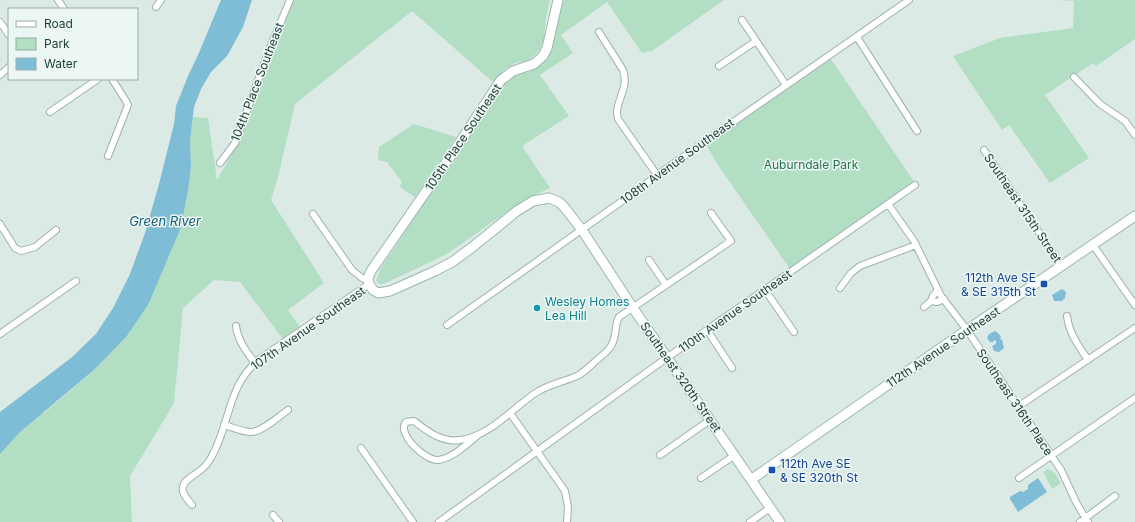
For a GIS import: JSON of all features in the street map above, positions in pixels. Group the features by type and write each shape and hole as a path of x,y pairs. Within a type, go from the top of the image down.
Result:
{"street":[{"path":"156,7 161,0"},
{"name":"104th Place Southeast","path":"220,163 235,143 271,45 290,0"},
{"name":"105th Place Southeast","path":"369,282 369,275 376,264 454,151 497,85 509,74 534,64 543,56 547,48 558,0"},
{"name":"108th Avenue Southeast","path":"447,325 657,175 909,0"},
{"path":"742,20 786,85"},
{"path":"0,22 8,33"},
{"path":"599,32 623,70 626,80 624,90 618,104 618,119 657,175"},
{"path":"857,37 917,131"},
{"path":"720,66 756,41"},
{"path":"0,75 8,68"},
{"path":"1074,77 1100,104 1126,121 1135,135"},
{"path":"50,112 97,80"},
{"path":"108,156 128,104 113,80"},
{"name":"Southeast 315th Street","path":"984,150 1062,267"},
{"name":"110th Avenue Southeast","path":"438,522 668,357 915,185"},
{"name":"Southeast 320th Street","path":"369,282 373,290 378,293 384,293 397,288 435,271 462,256 526,205 537,200 549,198 562,204 582,230 633,308 752,479 780,522"},
{"name":"Southeast 316th Place","path":"888,204 909,233 938,290 967,330 1061,470 1085,521"},
{"path":"478,435 459,440 444,439 435,435 414,420 406,422 403,429 416,448 426,457 434,460 440,460 456,453 478,435 547,386 571,378 583,372 611,347 615,337 615,325 619,317 731,241 711,213"},
{"path":"313,214 352,270 369,282"},
{"name":"112th Avenue Southeast","path":"752,479 1135,216"},
{"path":"0,224 15,248 21,252 34,247 56,230"},
{"path":"1093,245 1135,305"},
{"path":"840,288 851,273 860,266 873,260 916,246"},
{"path":"649,260 666,285"},
{"path":"0,334 76,280"},
{"name":"107th Avenue Southeast","path":"192,505 184,495 182,490 183,485 201,470 210,458 216,447 235,393 242,377 249,368 369,282"},
{"path":"765,290 794,332"},
{"path":"924,307 931,301 934,294 938,290"},
{"path":"931,301 937,302 944,299"},
{"path":"1067,316 1068,326 1073,337 1088,360"},
{"path":"236,326 237,336 255,363"},
{"path":"1018,406 1135,328"},
{"path":"707,330 732,368"},
{"path":"1019,478 1135,398"},
{"path":"224,425 254,432 288,410"},
{"path":"510,412 561,484 566,495 568,507 567,522"},
{"path":"660,454 710,420"},
{"path":"361,448 413,522"},
{"path":"701,478 735,455"},
{"path":"1085,521 1115,496"},
{"path":"750,522 770,508"},
{"path":"273,515 279,522"}],"green space":[{"path":"293,0 550,0 546,17 544,39 539,51 529,60 515,63 505,69 493,82 412,11 295,104 278,177 271,200 324,283 288,310 300,327 283,339 240,282 214,280 183,308 174,403 130,476 132,522 0,522 0,426 36,404 43,414 95,369 130,333 184,162 191,172 190,141 193,117 208,118 217,180 240,139"},
{"path":"564,0 724,0 652,51 642,53 607,2 561,35 573,53 540,75 569,116 522,146 550,188 524,200 447,254 388,282 379,284 376,280 381,268 502,86 515,76 534,69 548,54 555,37"},
{"path":"1059,0 1135,0 1135,39 1096,66 1093,63 1045,95 1089,158 1050,183 1009,125 1002,130 953,56 1000,38 1073,28 1074,1"},
{"name":"Auburndale Park","path":"831,59 915,183 790,269 718,165 706,145"},
{"path":"414,124 456,137 415,197 401,188 400,185 402,182 387,162 378,160 379,147"},
{"path":"1048,469 1054,472 1061,483 1052,489 1043,472"}],"water":[{"name":"Green River","path":"221,0 252,0 243,27 227,56 211,72 201,89 194,107 190,141 191,167 181,227 149,303 127,336 95,369 20,432 0,454 0,412 71,358 96,334 113,308 130,274 145,233 159,184 174,124 176,106"},
{"path":"1062,289 1066,292 1065,298 1062,301 1054,301 1052,295"},
{"path":"995,331 1001,337 1000,339 1002,340 1004,348 999,352 994,351 992,346 996,344 996,341 994,340 993,342 990,342 987,338 989,334"},
{"path":"1038,478 1047,492 1018,512 1010,497 1020,491 1023,492 1028,489 1028,485"}],"place":[{"name":"112th Ave SE & SE 315th St","path":"1044,284"},
{"name":"Wesley Homes Lea Hill","path":"537,308"},
{"name":"112th Ave SE & SE 320th St","path":"772,470"}]}
